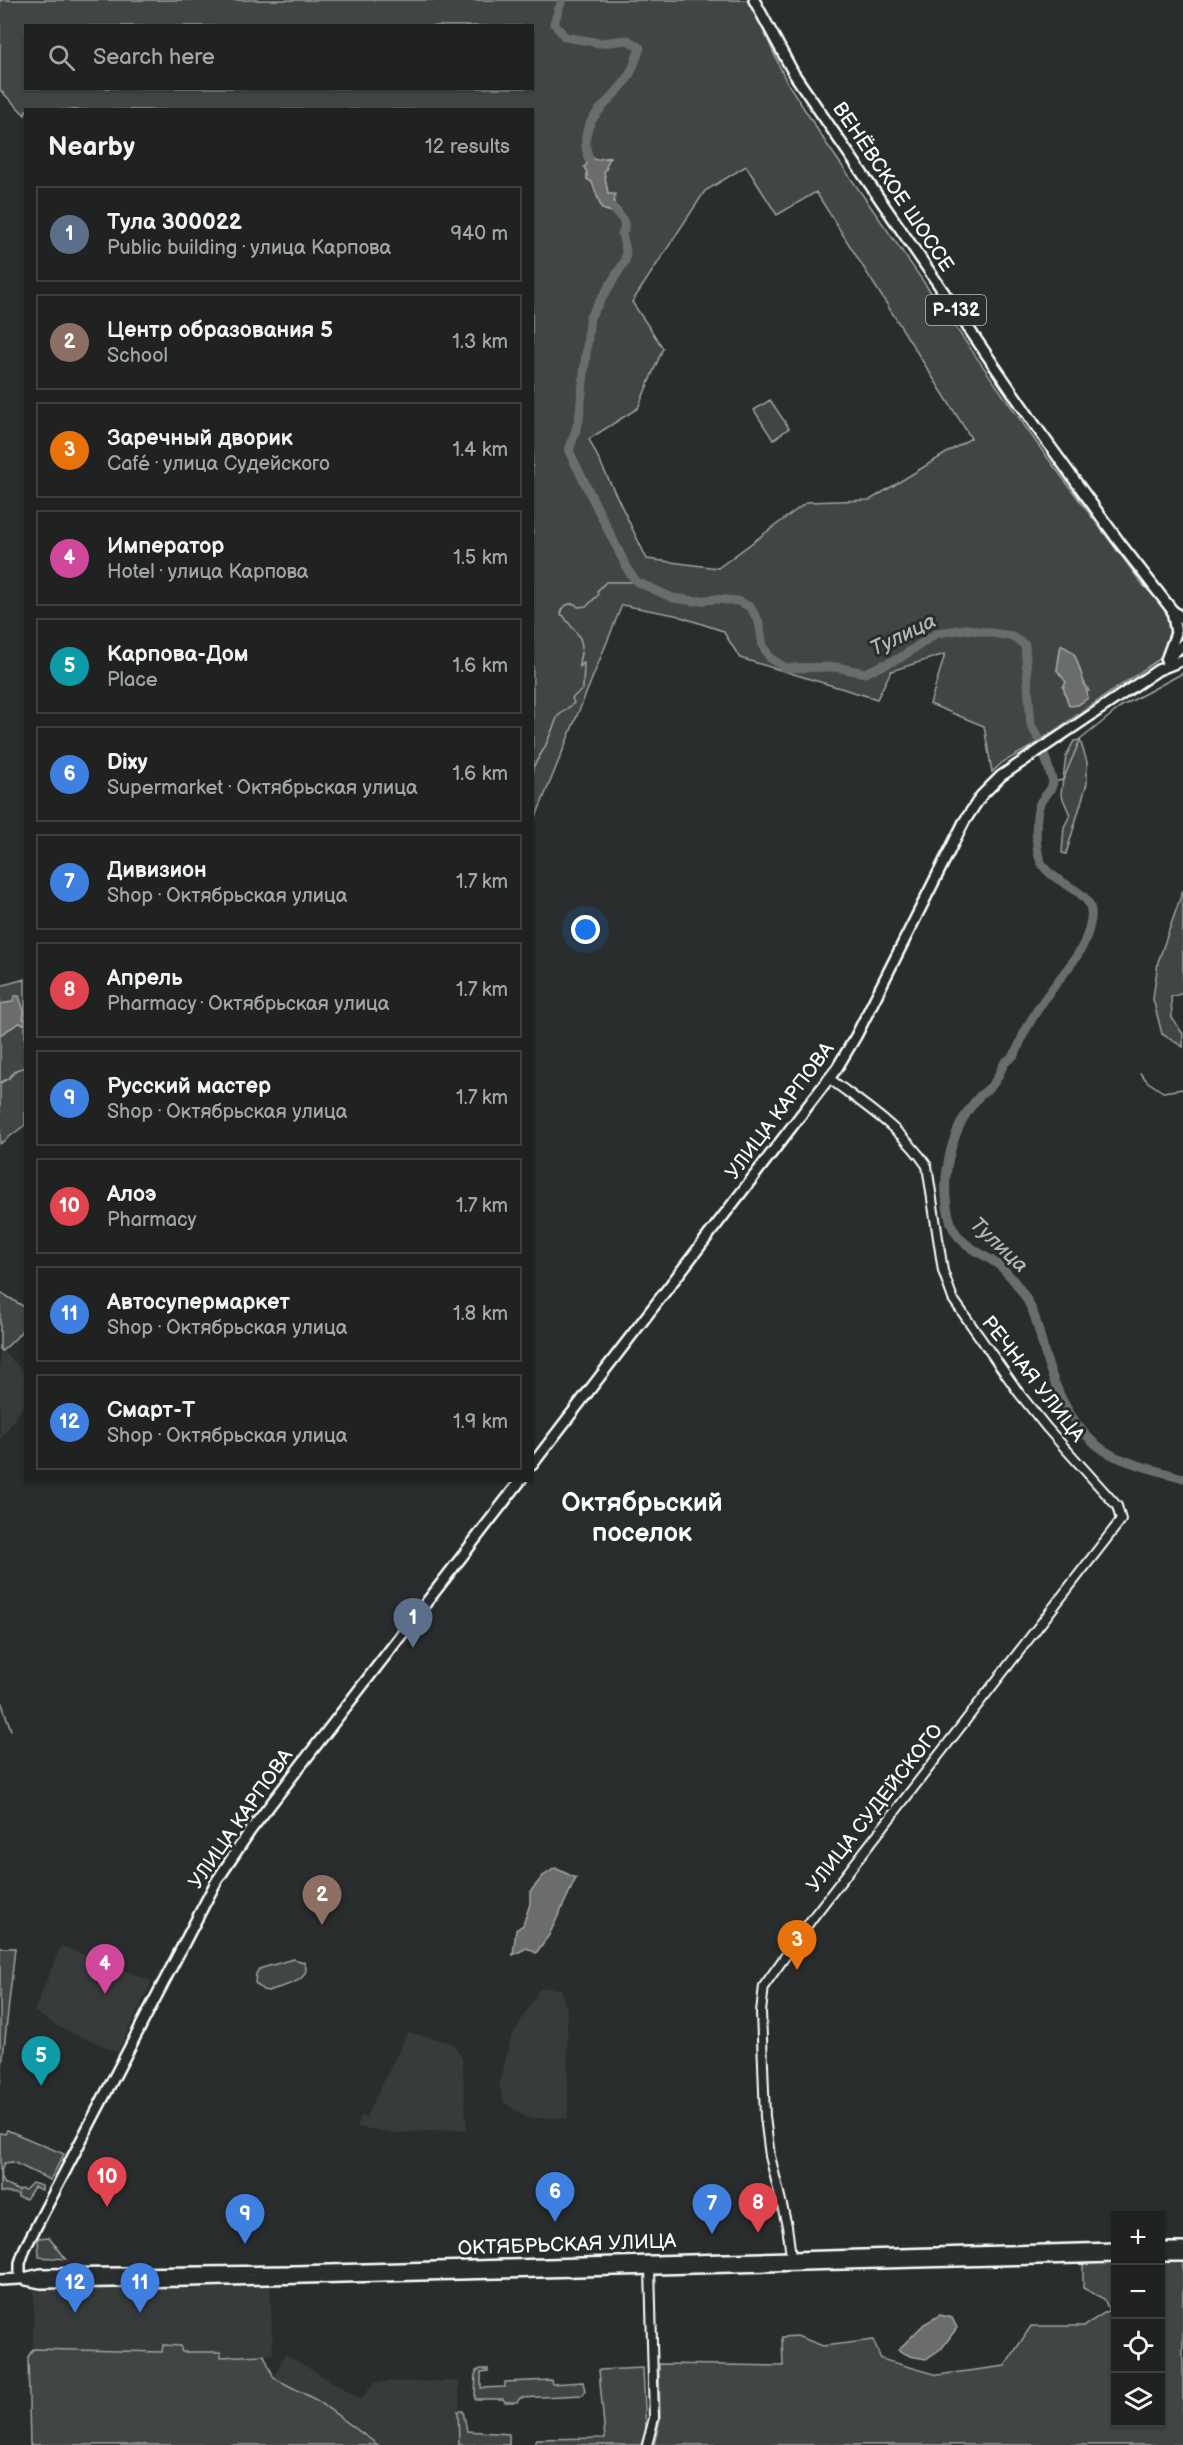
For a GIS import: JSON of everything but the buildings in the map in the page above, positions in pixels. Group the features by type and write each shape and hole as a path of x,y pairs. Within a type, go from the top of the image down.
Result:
{"main road":[{"name":"ВЕНЁВСКОЕ ШОССЕ","path":"754,0 794,74 894,222 1120,543 1172,610 1183,619"},
{"path":"1166,660 1175,639 1172,610"},
{"path":"1158,670 1183,644"},
{"path":"1158,670 1183,660"},
{"name":"УЛИЦА КАРПОВА","path":"534,1462 830,1079 856,1036 973,807 990,785 1023,760 1158,670"},
{"name":"УЛИЦА КАРПОВА","path":"20,2279 20,2263 24,2248 216,1882 254,1826 519,1482"},
{"name":"ОКТЯБРЬСКАЯ УЛИЦА","path":"791,2261 1111,2248"},
{"path":"1165,2248 1183,2248"},
{"path":"1165,2256 1183,2256"},
{"name":"ОКТЯБРЬСКАЯ УЛИЦА","path":"0,2280 20,2279 41,2283 201,2281 649,2264 1111,2257"}],"street":[{"name":"РЕЧНАЯ УЛИЦА","path":"830,1079 897,1132 919,1154 927,1166 943,1271 953,1299 1047,1428 1117,1506 1121,1514"},
{"name":"УЛИЦА СУДЕЙСКОГО","path":"791,2261 787,2226 770,2156 765,2116 761,2012 764,1986 814,1916 1118,1526 1121,1514"},
{"path":"647,2445 654,2418 649,2264"}],"shaded area":[{"path":"0,0 747,0 760,22 785,79 826,143 1041,449 1143,585 1167,609 1172,635 1168,647 1159,659 1029,748 1003,762 992,772 984,726 930,704 945,654 891,671 877,699 740,658 723,631 675,615 622,605 534,822 534,108 24,108 24,114 0,90","holes":["590,155 607,168 604,172 608,194 611,195 618,209 613,213 602,209 592,182 587,179 587,161 584,156","746,166 777,215 816,192 971,438 870,500 807,502 718,568 647,559 589,439 638,408 663,348 632,302 705,191","1061,645 1073,654 1079,673 1089,691 1063,687 1067,682 1057,670"]},
{"path":"586,150 595,160 610,157 604,172 608,194 615,194 614,204 621,211 620,214 602,209 592,182 587,179 584,167 587,164 584,156"},
{"path":"770,400 789,428 773,440 754,410"},
{"path":"1061,645 1074,654 1086,690 1088,698 1078,705 1069,706 1063,687 1066,682 1057,670"},
{"path":"1080,740 1087,762 1087,783 1066,854 1062,853 1064,827 1070,815 1061,794 1066,756 1074,741"},
{"path":"1183,890 1183,993 1171,997 1172,1018 1183,1034 1183,1047 1162,1034 1153,999 1158,962"},
{"path":"24,979 24,1011 21,1005 0,1004 0,986"},
{"path":"15,996 19,996 24,1011 24,1024 19,1023 0,1035 0,1004 12,1002"},
{"path":"19,1022 24,1024 24,1126 0,1144 0,1035"},
{"path":"0,1292 24,1307 24,1326 13,1341 2,1351 0,1349"},
{"path":"0,1349 24,1371 24,1404 0,1440"},
{"path":"555,1868 576,1878 549,1935 536,1953 527,1948 513,1955 516,1930 523,1925 530,1904 530,1892 543,1876"},
{"path":"61,1946 152,1981 118,2052 56,2026 34,2011"},
{"path":"0,1948 15,1948 0,2084"},
{"path":"293,1959 304,1962 306,1969 301,1979 268,1991 255,1983 259,1969"},
{"path":"540,1988 561,1989 567,2010 568,2118 527,2118 504,2102 499,2086 511,2038"},
{"path":"408,2032 452,2043 462,2057 467,2129 394,2133 357,2127 361,2116 366,2117"},
{"path":"7,2130 64,2154 50,2180 13,2162 4,2163 0,2175 0,2133 5,2134"},
{"path":"0,2175 3,2183 19,2191 25,2190 32,2183 42,2186 42,2190 34,2187 26,2199 18,2197 18,2194 0,2192"},
{"path":"49,2237 66,2259 39,2257 38,2238"},
{"path":"1083,2257 1111,2257 1111,2427 1165,2427 1165,2258 1183,2259 1183,2445 654,2445 660,2420 659,2364 783,2366 782,2337 797,2336 823,2346 873,2340 881,2359 938,2375 1005,2366 1031,2326 1084,2326 1109,2310 1104,2299 1083,2288"},
{"path":"270,2283 273,2354 221,2357 220,2352 182,2352 163,2345 163,2352 33,2349 34,2286"},
{"path":"940,2315 952,2318 957,2328 942,2348 926,2359 910,2356 898,2350 924,2324"},
{"path":"163,2345 180,2346 182,2352 220,2352 221,2357 264,2355 274,2378 318,2401 378,2445 30,2445 28,2357 33,2349 162,2352"},
{"path":"285,2354 361,2399 375,2382 459,2381 459,2445 378,2445 318,2401 274,2378"},
{"path":"643,2368 646,2430 641,2445 534,2445 536,2439 605,2438 599,2370"},
{"path":"488,2369 488,2371 481,2372 481,2388 505,2387 505,2382 551,2380 552,2384 583,2382 585,2391 583,2395 520,2398 517,2402 505,2402 503,2399 475,2399 476,2371"},
{"path":"458,2411 463,2411 467,2431 509,2434 509,2445 459,2445"}],"waterway":[{"name":"Тулица","path":"562,0 554,23 565,37 600,43 628,40 640,48 627,79 590,123 586,134 589,159"},
{"name":"Тулица","path":"612,207 624,222 622,234 626,250 625,261 590,317 579,420 569,451 629,572 637,582 673,598 695,601 716,599 738,601 750,607 759,622 763,646 770,658 786,668 836,667 865,673 900,658 937,633 966,629 1011,636 1025,645 1031,725 1040,741 1053,782 1039,805 1036,831 1039,856 1041,862 1054,877 1087,900 1091,909 1091,919 1081,949 1038,1009 1014,1055 1005,1063 991,1086 977,1099 960,1126 953,1141 946,1174 947,1207 954,1231 959,1238 1001,1267 1016,1283 1024,1296 1034,1315 1059,1393 1081,1430 1102,1449 1114,1456 1139,1466 1183,1478"},
{"path":"534,766 558,716 574,703 572,698 583,689 584,662 580,667 579,665 581,641 561,615 562,610 569,604 575,604 578,607 587,606 606,582 637,582"},
{"path":"1053,782 1063,780 1080,740 1122,706 1183,673"},
{"path":"0,1083 16,1070 24,1068"},
{"path":"1140,1073 1148,1082 1163,1092 1183,1089"},
{"path":"0,1698 11,1730"}],"place":[{"name":"Тула 300022","path":"413,1648"},
{"name":"Центр образования 5","path":"322,1925"},
{"name":"Заречный дворик","path":"797,1970"},
{"name":"Император","path":"105,1994"},
{"name":"Карпова-Дом","path":"41,2086"},
{"name":"Алоэ","path":"107,2207"},
{"name":"Dixy","path":"555,2222"},
{"name":"Апрель","path":"758,2233"},
{"name":"Дивизион","path":"712,2234"},
{"name":"Русский мастер","path":"245,2244"},
{"name":"Смарт-Т","path":"75,2313"},
{"name":"Автосупермаркет","path":"140,2313"}],"district":[{"name":"Октябрьский поселок","path":"642,1518"}]}
